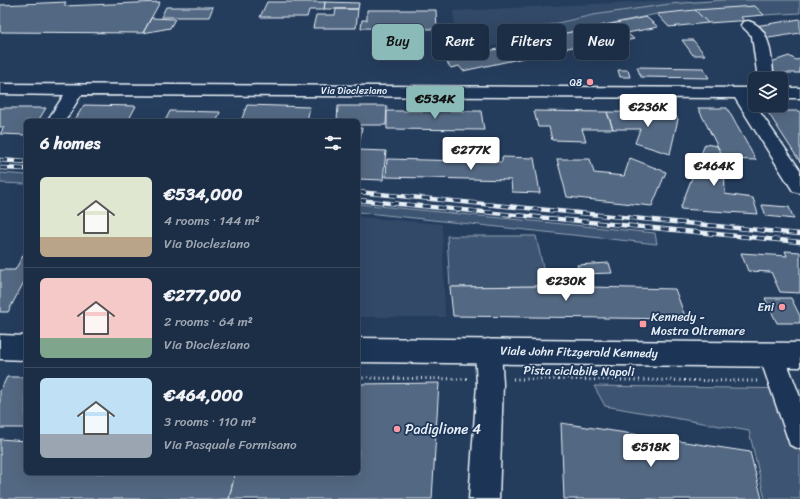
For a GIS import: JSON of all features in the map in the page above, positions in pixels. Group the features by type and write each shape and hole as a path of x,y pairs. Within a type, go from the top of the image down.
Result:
{"street":[{"path":"748,25 759,35 765,72"},
{"name":"Via Diocleziano","path":"0,89 747,93"},
{"path":"57,119 76,89"},
{"path":"747,93 800,186"},
{"path":"788,93 800,93"},
{"path":"0,347 24,348"},
{"name":"Viale John Fitzgerald Kennedy","path":"360,350 488,350 800,355"},
{"path":"484,499 490,379 488,350"},
{"path":"772,354 800,435"}],"path":[{"name":"Pista ciclabile Napoli","path":"360,378 782,382"}],"shaded area":[{"path":"673,0 793,0 660,11 595,24 574,24 574,28 566,30 566,24 497,24 497,45 489,47 489,24 455,24 453,11"},
{"path":"724,0 800,0 800,13 764,15 755,6 657,14 609,24 574,24 574,31 566,33 566,24 553,24 593,15 670,4"},
{"path":"0,173 24,175 24,184 0,183"},
{"path":"360,204 655,233 657,244 360,212"},
{"path":"360,217 442,224 445,317 360,317"},
{"path":"447,236 536,236 547,286 450,287"},
{"path":"594,386 800,389 800,499 765,499 749,431 605,406"}],"building":[{"path":"66,2 64,6 160,2 143,33 0,32 0,5"},
{"path":"267,2 325,2 324,10 309,10 307,17 260,17"},
{"path":"325,2 359,3 358,9 324,9"},
{"path":"755,6 764,15 741,17 744,21 708,23 695,10"},
{"path":"166,7 213,7 209,17 161,17"},
{"path":"336,9 358,9 356,28 313,28 316,15 335,15"},
{"path":"367,10 436,10 437,24 432,24 432,29 424,29 424,24 372,24 372,28 361,28 362,20 367,20"},
{"path":"695,10 708,23 669,27 657,14"},
{"path":"646,17 658,27 629,33 629,24 611,24"},
{"path":"151,18 175,19 170,28 143,33"},
{"path":"800,19 800,33 769,38 755,26"},
{"path":"574,31 574,47 566,48 566,33"},
{"path":"629,35 634,39 629,40"},
{"path":"682,40 693,40 705,55 693,55"},
{"path":"497,49 497,60 514,60 463,71 459,66 451,68 447,63 454,61 453,60 489,60 489,51"},
{"path":"789,56 796,60 800,59 800,73 774,72 768,63"},
{"path":"637,67 703,68 709,78 641,77"},
{"path":"618,70 628,70 630,77 620,77"},
{"path":"84,105 136,106 129,119 75,119"},
{"path":"247,105 310,107 307,119 242,119"},
{"path":"338,106 387,106 386,125 360,125 360,119 337,119"},
{"path":"0,108 46,108 39,119 24,119 24,135 0,134 4,127 0,127"},
{"path":"698,108 727,108 756,160 724,159"},
{"path":"170,111 220,112 218,119 166,119"},
{"path":"387,111 481,111 484,130 387,129"},
{"path":"534,111 607,112 613,129 582,129 586,141 552,140 549,127 538,127"},
{"path":"800,111 800,162 768,112"},
{"path":"607,112 673,113 678,119 670,154 635,143 640,129 613,129"},
{"path":"360,128 362,128 360,139"},
{"path":"705,144 717,146 724,159 725,194 753,198 758,214 680,209"},
{"path":"360,150 386,151 383,180 360,179"},
{"path":"502,157 534,158 540,193 512,192 511,180 386,177 387,159 502,162"},
{"path":"630,158 666,172 652,206 567,197 557,159 590,159 594,173 624,176"},
{"path":"762,205 789,207 794,219 766,216"},
{"path":"785,251 800,252 800,293 780,292 771,272 748,271 741,253 787,256"},
{"path":"24,254 24,282 8,312 0,312 0,270 15,270"},
{"path":"609,263 612,273 580,274 577,265"},
{"path":"547,286 675,289 686,319 453,316 450,287"},
{"name":"Eni","path":"765,298 791,298 800,316 800,323 777,323"},
{"path":"7,377 24,377 24,428 0,428 0,391"},
{"name":"Padiglione 4","path":"439,383 432,499 229,499 235,475 360,475 360,384"},
{"path":"561,423 750,452 762,499 564,499"},
{"path":"0,439 24,441 24,475 235,475 229,499 0,499"}],"railway":[{"path":"0,160 24,162"},
{"path":"0,168 24,169"},
{"path":"360,192 800,234"},
{"path":"360,200 800,242"}],"place":[{"name":"Q8","path":"590,82"},
{"name":"Eni","path":"782,307"},
{"name":"Kennedy - Mostra Oltremare","path":"643,324"},
{"name":"Padiglione 4","path":"397,429"}]}
